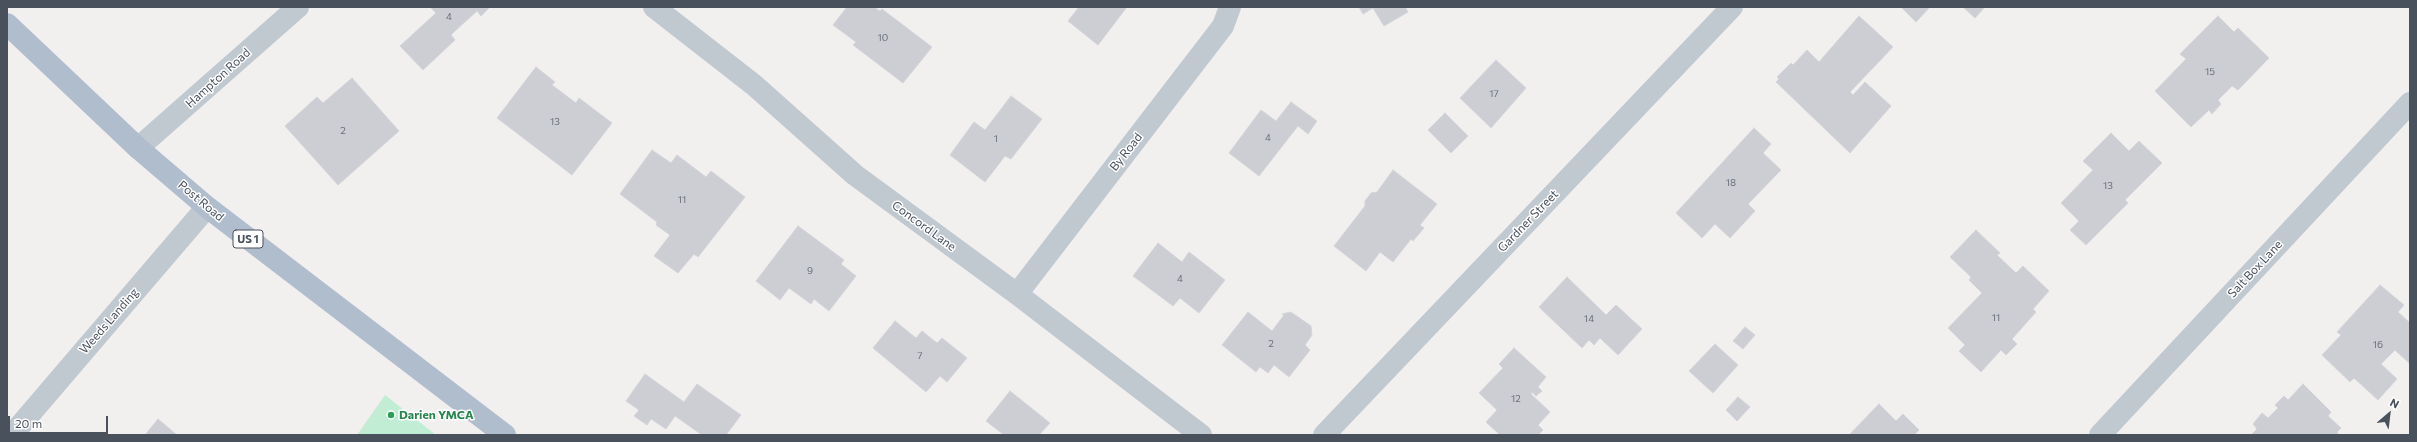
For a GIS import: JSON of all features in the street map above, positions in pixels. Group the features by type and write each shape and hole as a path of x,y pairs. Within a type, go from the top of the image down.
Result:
{"main road":[{"name":"Post Road","path":"7,24 138,148 207,208 505,435"}],"street":[{"name":"Hampton Road","path":"138,148 298,7"},
{"name":"Concord Lane","path":"654,7 754,85 855,175 1017,294 1201,435"},
{"name":"By Road","path":"1017,294 1223,26 1230,7"},
{"name":"Gardner Street","path":"1324,435 1732,7"},
{"name":"Salt Box Lane","path":"2100,435 2410,103"},
{"name":"Weeds Landing","path":"12,435 207,208"}],"green space":[{"name":"Darien YMCA","path":"385,395 436,435 357,435"}],"building":[{"path":"430,7 490,7 481,16 477,11 455,31 451,35 455,40 423,70 400,46 436,13"},
{"path":"847,7 874,7 880,11 882,9 932,47 903,83 853,45 856,42 833,25"},
{"path":"1079,7 1127,7 1098,45 1068,21"},
{"path":"1359,7 1405,7 1408,12 1384,26 1373,8 1363,14"},
{"path":"1901,7 1930,7 1916,22"},
{"path":"1963,7 1985,7 1975,18"},
{"path":"1859,16 1893,47 1850,92 1853,95 1865,82 1891,106 1850,153 1776,82 1779,79 1777,77 1791,63 1793,65 1807,50 1819,62"},
{"path":"2218,16 2234,32 2238,28 2269,58 2238,90 2232,86 2218,100 2221,104 2212,114 2209,110 2191,127 2155,91 2186,59 2180,54"},
{"path":"1496,60 1526,88 1491,128 1460,98"},
{"path":"536,67 555,82 552,85 576,103 579,98 612,123 572,175 497,118"},
{"path":"352,78 399,131 338,185 285,126 317,97 323,103"},
{"path":"1011,96 1042,119 1011,159 1005,156 985,182 950,155 974,122 985,130"},
{"path":"1291,102 1317,121 1308,134 1298,126 1259,176 1229,153 1261,110 1276,121"},
{"path":"1445,113 1468,136 1451,153 1428,130"},
{"path":"1754,128 1771,144 1763,153 1781,170 1748,204 1755,211 1730,238 1715,224 1702,238 1676,213"},
{"path":"2111,133 2129,151 2139,141 2162,163 2125,200 2128,203 2086,245 2070,230 2079,221 2061,203 2093,170 2083,161"},
{"path":"652,150 671,163 677,155 706,177 711,171 745,197 698,257 694,254 678,273 654,256 670,235 656,225 657,222 620,194"},
{"path":"1393,170 1437,204 1420,225 1424,228 1413,241 1411,239 1393,262 1380,252 1366,271 1334,246 1365,206 1365,201 1371,193 1377,192"},
{"path":"798,226 844,260 841,264 856,276 829,311 814,299 811,304 789,288 780,300 756,281"},
{"path":"1976,230 2000,253 1997,255 2016,273 2023,266 2049,291 2033,309 2036,312 2012,339 2017,344 2006,355 2001,350 1981,372 1959,351 1965,345 1948,328 1982,293 1969,280 1971,277 1950,257"},
{"path":"1158,243 1182,262 1189,252 1225,280 1199,313 1180,298 1173,306 1133,276"},
{"path":"1567,277 1606,315 1616,305 1642,329 1618,355 1600,338 1594,345 1589,340 1582,348 1539,307"},
{"path":"2380,285 2404,305 2398,312 2410,323 2410,364 2395,350 2381,364 2397,379 2378,400 2354,378 2350,382 2322,355 2341,335 2337,332"},
{"path":"1248,312 1272,331 1284,315 1282,314 1291,312 1311,326 1312,335 1305,345 1310,350 1289,377 1274,365 1268,373 1260,367 1256,372 1222,345"},
{"path":"895,321 916,338 922,331 937,343 942,338 967,358 947,382 940,376 926,392 873,348"},
{"path":"1745,327 1755,335 1743,349 1733,341"},
{"path":"1715,344 1738,365 1713,393 1689,371"},
{"path":"1514,348 1546,377 1538,387 1542,391 1536,396 1532,392 1531,394 1550,412 1538,425 1543,430 1538,435 1500,435 1486,422 1497,410 1479,393 1503,368 1499,364"},
{"path":"645,374 684,402 697,384 741,415 726,435 702,435 675,416 666,429 651,419 647,425 634,416 639,410 626,401"},
{"path":"2303,384 2331,412 2328,416 2341,428 2337,432 2339,435 2251,435 2257,429 2253,424 2262,413 2268,418 2278,408 2275,405 2284,396 2288,400"},
{"path":"1010,391 1050,423 1039,435 1004,435 986,421"},
{"path":"1738,397 1750,407 1737,421 1726,410"},
{"path":"1879,404 1896,421 1903,414 1919,430 1914,435 1849,435"},
{"path":"158,419 177,435 145,435"}],"place":[{"name":"Darien YMCA","path":"391,415"}]}
